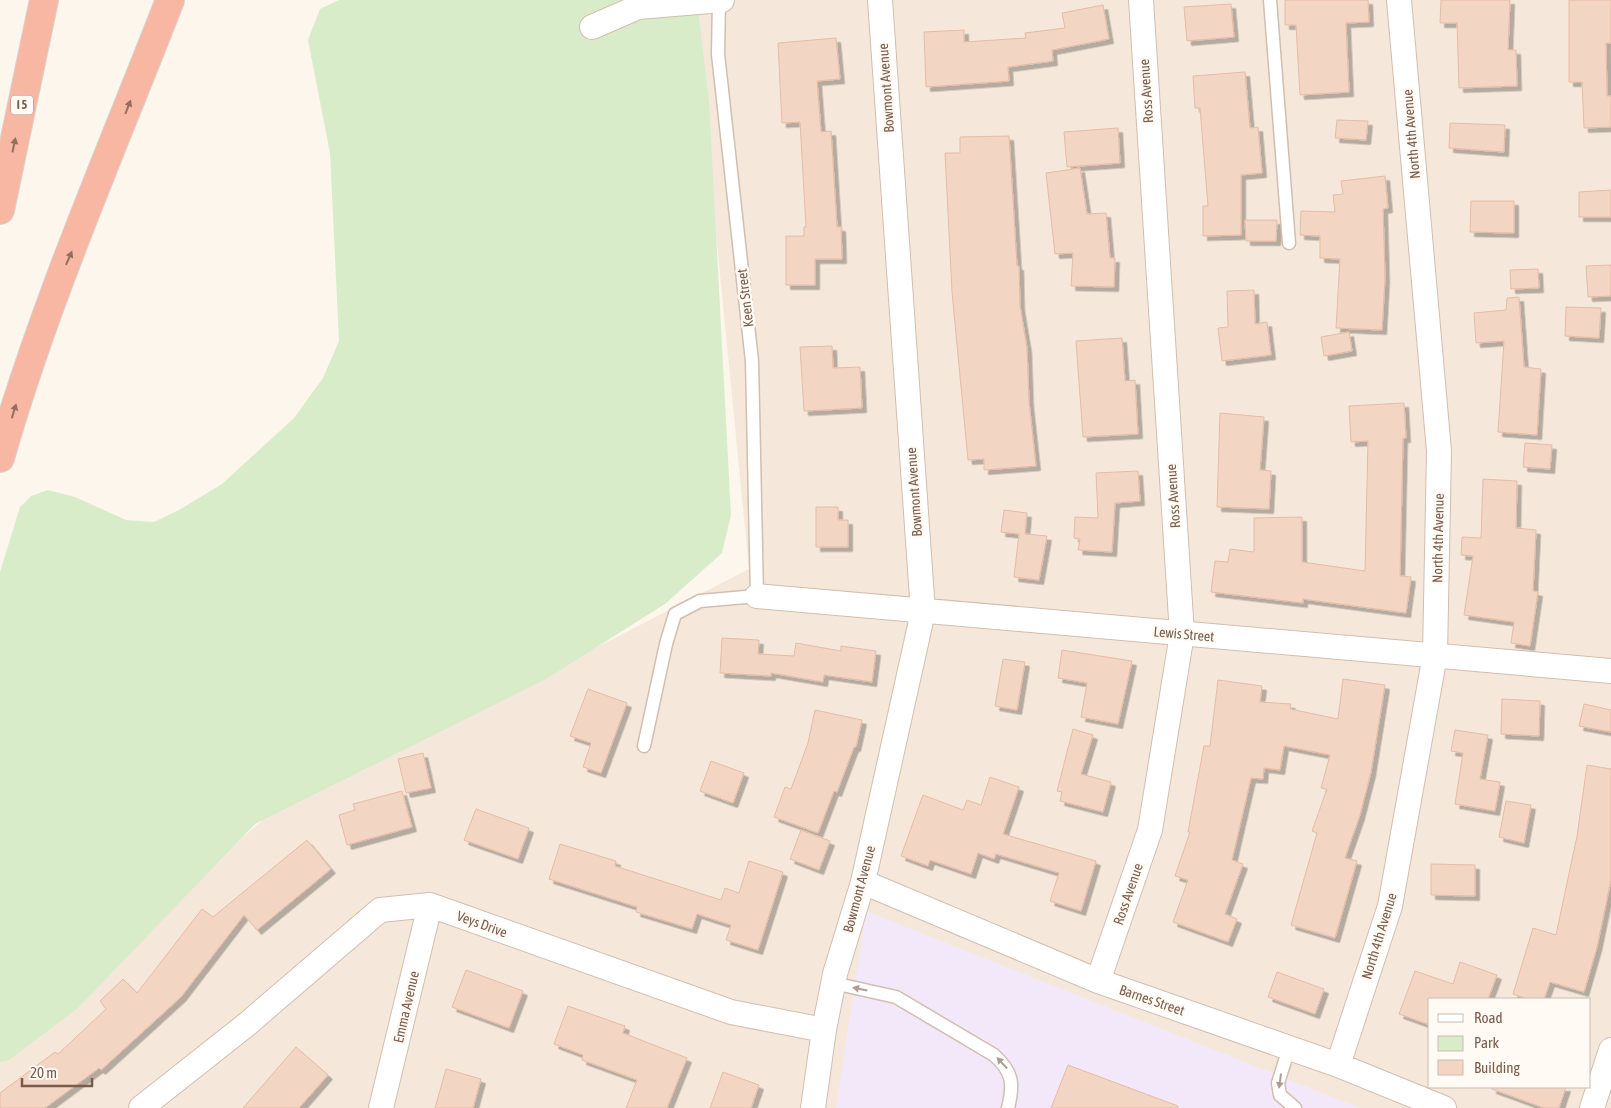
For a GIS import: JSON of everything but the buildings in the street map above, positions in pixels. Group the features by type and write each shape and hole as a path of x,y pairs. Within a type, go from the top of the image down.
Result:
{"highway":[{"name":"I 5","path":"0,210 44,0"},
{"path":"0,458 51,299 73,248 170,0"}],"street":[{"path":"592,27 638,7 720,0"},
{"name":"Bowmont Avenue","path":"834,979 863,882 923,612 880,0"},
{"name":"Ross Avenue","path":"1098,981 1150,830 1182,634 1140,0"},
{"name":"North 4th Avenue","path":"1338,1064 1390,906 1435,655 1439,451 1399,0"},
{"name":"Lewis Street","path":"757,596 1611,671"},
{"name":"Barnes Street","path":"863,882 1098,981 1338,1064 1434,1106"},
{"name":"Veys Drive","path":"141,1108 246,1025 380,910 430,905 731,1012 824,1030"},
{"name":"Emma Avenue","path":"382,1108 430,905"},
{"path":"813,1108 824,1030 834,979"},
{"path":"1592,1108 1611,1050"}],"lane":[{"name":"Keen Street","path":"720,0 718,54 752,361 757,596"},
{"path":"1270,0 1289,244"},
{"path":"644,746 666,644 676,614 700,601 757,596"},
{"path":"834,979 896,997 994,1055 1007,1067 1013,1089 1008,1108"},
{"path":"1289,1048 1278,1083 1280,1095 1295,1108"}],"shaded area":[{"path":"693,0 1611,0 1611,1108 0,1108 0,1046 28,1028 266,817 749,569"},
{"path":"866,911 1360,1108 836,1108"}],"green space":[{"path":"339,0 697,0 709,102 731,515 722,553 665,604 546,679 255,824 78,1008 9,1060 0,1062 0,572 20,507 31,496 48,490 75,497 126,520 154,522 179,510 222,484 294,418 323,378 339,341 330,153 308,40 320,9"}]}
